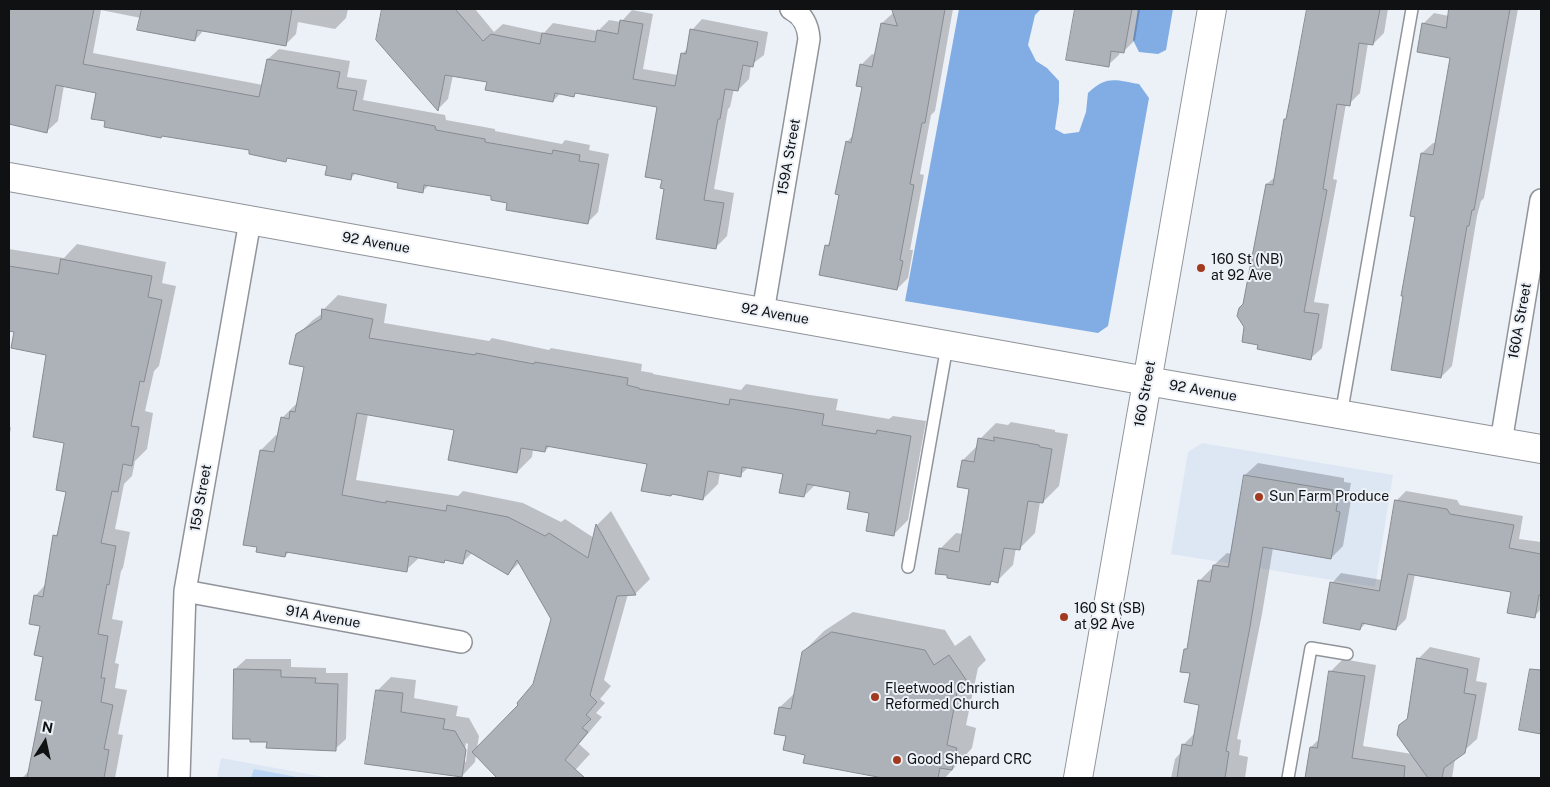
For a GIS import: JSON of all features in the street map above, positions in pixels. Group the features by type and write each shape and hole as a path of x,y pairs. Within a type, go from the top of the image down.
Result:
{"street":[{"name":"159A Street","path":"763,312 809,38 808,27 800,13 791,9"},
{"name":"160 Street","path":"1078,778 1212,9"},
{"name":"92 Avenue","path":"9,177 947,346 1541,449"},
{"name":"160A Street","path":"1501,442 1505,407 1541,200"},
{"name":"159 Street","path":"179,778 185,592 250,221"},
{"name":"91A Avenue","path":"185,592 461,642"}],"lane":[{"path":"1341,415 1412,9"},
{"path":"908,567 947,346"},
{"path":"1288,778 1311,648 1347,654"}],"shaded area":[{"path":"959,9 1041,9 1035,15 1028,45 1036,61 1047,68 1059,81 1059,102 1055,129 1064,134 1079,132 1086,112 1088,93 1100,83 1112,80 1139,84 1149,98 1108,326 1098,333 905,301"},
{"path":"1138,9 1173,9 1166,50 1158,54 1139,52 1133,40"},
{"path":"1202,443 1393,475 1375,587 1171,554 1188,452"},
{"path":"221,758 330,778 217,778"},
{"path":"254,769 302,778 251,778"}],"building":[{"path":"9,9 94,9 83,64 259,97 267,59 340,72 337,88 357,91 353,110 435,126 436,130 485,139 485,142 552,154 553,150 580,155 579,161 599,164 588,224 506,210 507,203 491,200 491,196 424,185 423,193 397,188 398,183 352,173 351,180 325,175 327,166 287,158 286,162 249,154 249,150 162,136 161,138 104,127 105,121 91,119 96,93 56,85 47,133 9,124"},
{"path":"142,9 292,9 286,46 197,30 195,41 137,30"},
{"path":"382,9 455,9 483,41 491,34 540,44 542,33 595,42 597,30 618,34 620,20 643,24 633,79 675,86 681,53 686,54 690,29 758,42 753,67 743,65 738,91 725,89 720,119 718,119 704,200 724,203 716,249 656,239 664,189 660,188 662,180 645,177 657,107 575,93 574,97 555,93 553,102 485,90 487,82 445,75 438,111 376,40"},
{"path":"892,9 945,9 925,123 922,123 910,184 914,185 900,260 903,261 897,290 819,275 825,245 829,246 839,195 835,194 846,141 851,143 862,87 856,86 860,64 872,67 881,23 897,26"},
{"path":"1075,9 1132,9 1124,53 1111,51 1109,67 1066,60"},
{"path":"1307,9 1380,9 1373,45 1359,43 1350,106 1337,104 1323,189 1327,190 1304,312 1319,314 1311,360 1257,349 1258,345 1242,342 1244,327 1237,316 1239,308 1243,304 1266,184 1273,185 1284,119 1286,119"},
{"path":"1449,9 1510,9 1474,210 1472,210 1469,226 1467,226 1441,378 1391,370 1403,296 1401,296 1415,217 1410,216 1421,153 1433,155 1450,58 1417,52 1422,23 1446,28"},
{"path":"61,259 152,276 148,297 162,300 144,382 140,381 131,426 139,427 132,466 123,464 118,492 112,491 101,543 116,546 98,634 108,636 101,678 105,678 101,702 113,705 104,749 109,750 104,778 27,778 42,701 35,700 43,657 34,655 40,626 29,624 34,595 43,597 53,535 57,536 66,492 56,490 64,443 33,437 46,355 11,348 14,332 9,331 9,266 58,274"},
{"path":"322,309 373,319 369,338 475,355 476,353 534,364 535,362 628,378 627,385 639,389 729,405 730,399 824,414 822,425 876,434 877,430 911,436 894,536 866,531 869,513 847,509 850,492 807,484 804,497 779,493 783,474 742,467 741,477 708,471 703,500 672,494 671,496 641,491 647,464 546,446 545,452 521,448 517,473 448,460 454,430 357,413 342,495 446,511 447,505 508,517 545,536 549,533 588,558 596,524 636,595 617,596 590,695 597,702 586,715 591,719 582,728 588,732 565,760 585,778 497,778 472,752 518,705 517,703 533,684 551,619 517,560 508,575 466,550 463,564 445,560 444,563 409,556 407,572 286,552 285,557 256,552 257,547 243,545 260,450 274,452 281,417 289,419 290,411 295,412 304,367 289,364 296,334 321,319"},
{"path":"994,437 1052,449 1043,503 1028,501 1020,550 1004,548 998,583 991,581 990,585 947,578 947,575 935,574 939,548 959,552 969,489 957,487 962,460 974,462 978,438 994,441"},
{"path":"1244,475 1333,490 1332,494 1339,495 1336,511 1340,512 1331,559 1263,547 1226,751 1229,752 1225,778 1177,778 1182,744 1192,746 1199,705 1184,702 1190,673 1180,672 1184,649 1187,649 1198,580 1210,582 1213,565 1228,567"},
{"path":"1395,500 1447,509 1450,514 1514,525 1509,548 1541,554 1541,596 1539,595 1535,618 1507,613 1511,592 1408,574 1396,630 1362,623 1360,630 1323,623 1330,582 1379,591"},
{"name":"Fleetwood Christian Reformed Church","path":"832,632 925,650 934,665 949,655 967,681 958,687 947,745 957,748 952,770 940,768 938,778 883,778 803,763 805,755 783,750 786,736 774,734 779,707 791,709 802,652"},
{"path":"1417,658 1468,669 1464,693 1476,695 1465,753 1444,768 1442,778 1428,778 1397,735 1399,725 1407,719"},
{"path":"234,669 281,670 281,677 316,678 315,683 338,684 336,751 266,748 267,742 233,739"},
{"path":"1530,669 1541,670 1541,734 1519,730"},
{"path":"1329,671 1365,676 1352,758 1405,766 1404,778 1305,778 1310,747 1317,748"},
{"path":"376,690 403,693 401,712 445,719 443,729 455,731 466,750 462,777 365,764"}],"place":[{"name":"160 St (NB) at 92 Ave","path":"1201,268"},
{"name":"Sun Farm Produce","path":"1259,497"},
{"name":"160 St (SB) at 92 Ave","path":"1064,617"},
{"name":"Fleetwood Christian Reformed Church","path":"875,697"},
{"name":"Good Shepard CRC","path":"897,760"}]}
